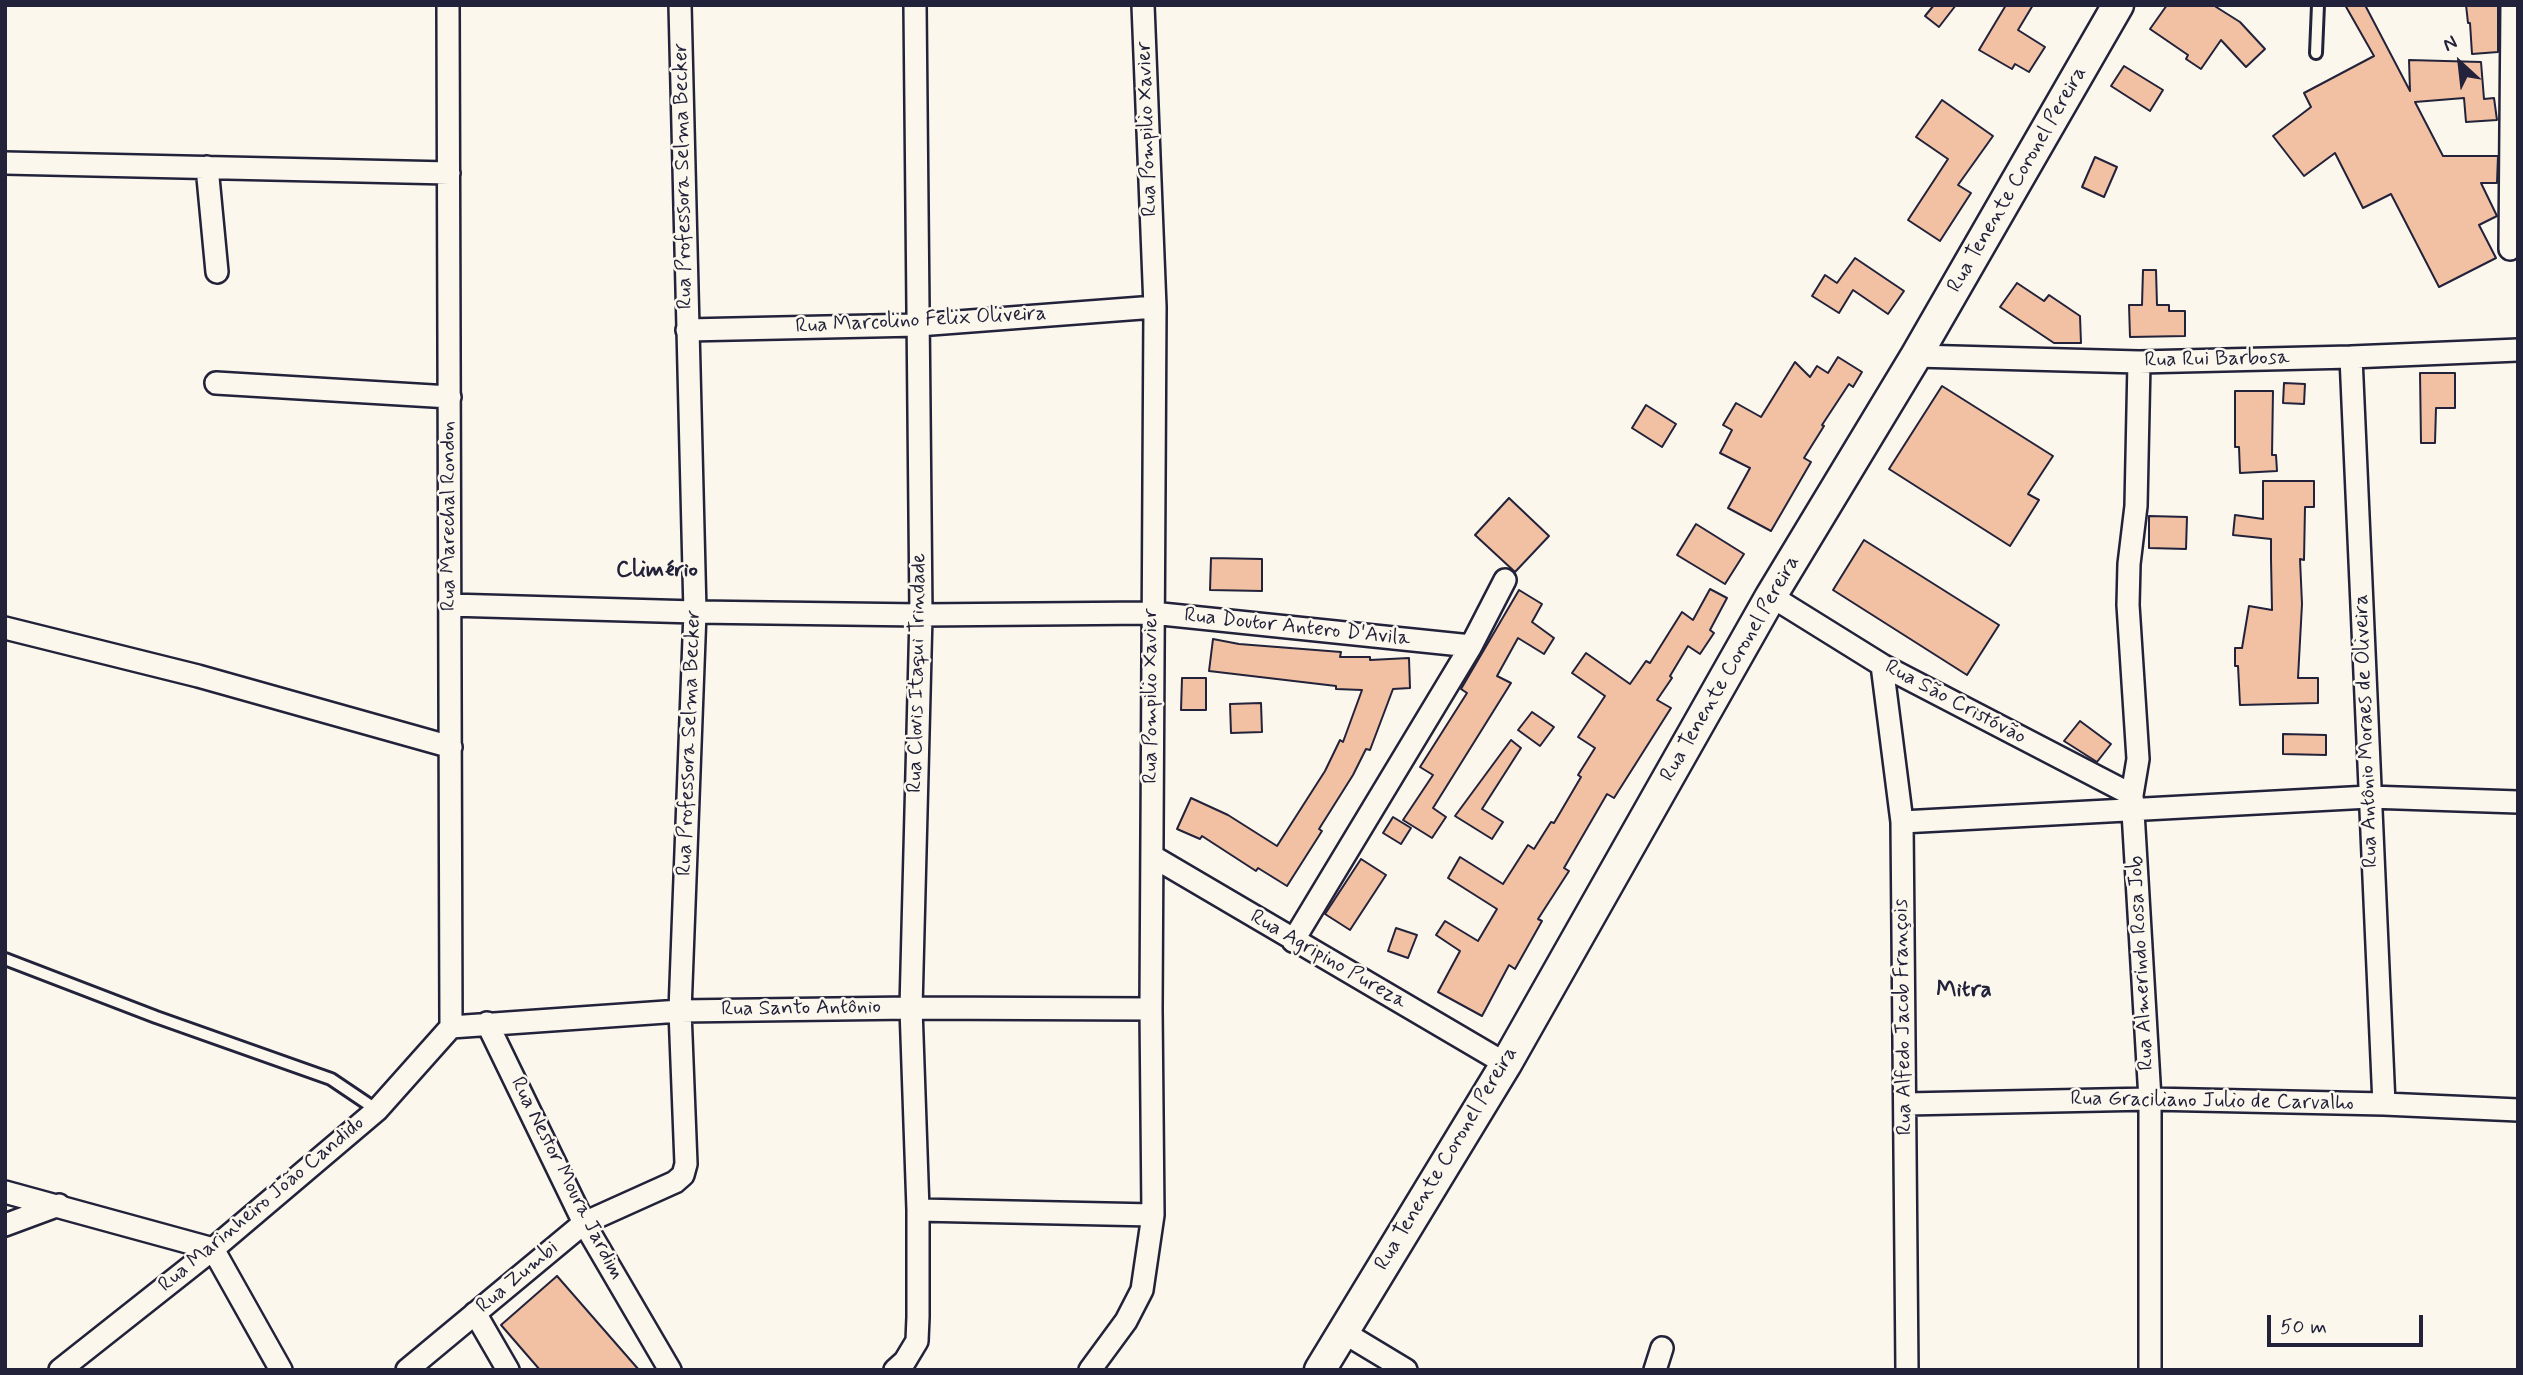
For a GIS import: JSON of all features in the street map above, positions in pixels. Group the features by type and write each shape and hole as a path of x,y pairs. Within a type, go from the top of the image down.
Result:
{"main road":[{"name":"Rua Tenente Coronel Pereira","path":"1320,1370 1506,1064 1771,596 1916,356 2118,5"}],"street":[{"name":"Rua Marechal Rondon","path":"448,5 451,1027"},
{"name":"Rua Professora Selma Becker","path":"675,1182 683,1175 686,1164 680,1011 695,612 680,5"},
{"name":"Rua Clovis Itaqui Trindade","path":"895,1370 905,1361 917,1341 918,1210 911,1008 921,615 915,5"},
{"name":"Rua Pompilio Xavier","path":"1090,1370 1126,1321 1142,1290 1153,1214 1151,1009 1155,307 1143,5"},
{"path":"2510,249 2512,5"},
{"path":"5,163 449,173"},
{"path":"207,167 217,272"},
{"name":"Rua Marcolino Felix Oliveira","path":"687,330 918,325 1155,307"},
{"name":"Rua Rui Barbosa","path":"1916,356 2139,362 2351,358 2518,351"},
{"name":"Rua Antônio Moraes de Oliveira","path":"2351,358 2384,1104"},
{"name":"Rua Almerindo Rosa Job","path":"2139,362 2136,506 2129,564 2128,605 2138,760 2133,801 2150,1099 2150,1370"},
{"path":"216,383 450,397"},
{"path":"1293,941 1471,646 1505,580"},
{"name":"Rua São Cristóvão","path":"1771,596 1882,665 2133,801"},
{"name":"Rua Doutor Antero D'Avila","path":"450,605 921,615 1152,613 1471,646"},
{"path":"5,628 198,676 451,747"},
{"name":"Rua Alfedo Jacob François","path":"1882,665 1902,822 1907,1370"},
{"path":"1902,822 2133,801 2370,797 2518,802"},
{"name":"Rua Agripino Pureza","path":"1152,856 1506,1064"},
{"name":"Rua Santo Antônio","path":"451,1027 680,1011 1151,1009"},
{"name":"Rua Nestor Moura Jardim","path":"487,1023 584,1223 670,1370"},
{"name":"Rua Marinheiro João Candido","path":"60,1370 213,1249 377,1110 451,1027"},
{"name":"Rua Graciliano Julio de Carvalho","path":"1906,1104 2150,1099 2518,1110"},
{"name":"Rua Zumbi","path":"407,1370 584,1223 675,1182"},
{"path":"5,1192 213,1249 281,1370"},
{"path":"5,1225 59,1205"},
{"path":"918,1210 1153,1214"},
{"path":"475,1313 508,1370"},
{"path":"1343,1332 1406,1370"},
{"path":"1655,1370 1662,1348"}],"lane":[{"path":"2316,53 2318,5"},
{"path":"5,959 156,1017 331,1079 377,1110"}],"building":[{"path":"1934,5 1956,5 1939,27 1925,16"},
{"path":"2006,5 2033,5 2018,30 2045,47 2029,72 2015,64 2012,69 1979,50"},
{"path":"2167,5 2213,5 2240,22 2265,49 2246,67 2221,40 2201,69 2186,59 2188,55 2150,29"},
{"path":"2345,5 2365,5 2410,91 2409,60 2481,62 2484,99 2494,98 2497,120 2466,122 2464,98 2415,102 2443,156 2498,156 2497,183 2481,183 2497,216 2479,225 2496,258 2439,287 2391,194 2363,208 2335,153 2304,176 2273,136 2311,107 2304,93 2374,56"},
{"path":"2466,5 2498,5 2498,52 2472,54"},
{"path":"2124,66 2163,90 2150,111 2111,86"},
{"path":"1942,100 1993,136 1958,185 1971,193 1940,241 1908,220 1948,159 1916,137"},
{"path":"2095,157 2117,167 2104,197 2082,187"},
{"path":"1855,258 1904,291 1888,314 1853,290 1839,313 1812,296 1825,275 1837,283"},
{"path":"2143,270 2156,270 2157,305 2169,305 2169,311 2185,311 2185,336 2130,337 2129,305 2142,305"},
{"path":"2017,283 2044,301 2049,295 2080,316 2081,343 2054,343 2000,307"},
{"path":"1838,357 1862,372 1853,387 1849,384 1822,425 1824,426 1804,458 1811,462 1771,531 1728,508 1750,468 1720,453 1732,430 1723,425 1736,403 1761,417 1795,362 1810,377 1817,366 1828,373"},
{"path":"2420,373 2455,373 2455,408 2436,408 2435,443 2421,443"},
{"path":"2284,383 2305,384 2304,404 2283,403"},
{"path":"1942,386 2053,456 2028,494 2039,500 2010,546 1889,469"},
{"path":"2235,391 2273,391 2272,455 2276,455 2277,471 2240,473 2239,447 2235,447"},
{"path":"1646,405 1676,424 1662,447 1632,428"},
{"path":"2263,481 2314,481 2314,507 2305,507 2304,560 2300,559 2302,604 2298,678 2318,678 2318,703 2240,705 2235,648 2242,648 2249,606 2272,610 2271,539 2233,535 2235,515 2263,519"},
{"path":"1509,498 1549,536 1515,572 1475,535"},
{"path":"2149,516 2187,517 2186,549 2149,548"},
{"path":"1696,524 1744,554 1725,584 1677,555"},
{"path":"1864,540 1999,625 1967,675 1833,590"},
{"path":"1211,558 1262,559 1262,591 1210,590"},
{"path":"1710,589 1727,598 1710,630 1714,633 1700,654 1688,646 1670,676 1672,678 1657,700 1671,708 1614,798 1607,794 1564,868 1569,871 1538,919 1542,921 1515,969 1509,965 1482,1016 1438,992 1460,951 1436,935 1445,921 1478,941 1497,909 1448,878 1460,857 1503,884 1528,845 1534,849 1551,822 1554,823 1595,748 1578,737 1605,696 1572,673 1586,653 1630,684 1646,661 1650,663 1682,612 1693,620"},
{"path":"1519,590 1542,604 1532,622 1554,638 1544,654 1518,638 1497,676 1511,683 1433,808 1446,817 1432,838 1403,820 1433,775 1420,767 1467,693 1461,689"},
{"path":"1213,639 1239,644 1341,652 1340,657 1370,657 1370,660 1409,658 1410,688 1393,689 1370,750 1366,749 1319,829 1322,831 1287,886 1258,868 1256,871 1202,836 1200,839 1177,829 1191,798 1228,815 1277,846 1325,771 1340,740 1343,742 1362,690 1336,689 1336,686 1209,671"},
{"path":"1182,678 1206,678 1206,710 1181,710"},
{"path":"1261,703 1262,732 1231,733 1230,704"},
{"path":"1532,712 1554,727 1540,746 1518,730"},
{"path":"2080,721 2111,744 2097,762 2064,741"},
{"path":"2283,734 2326,735 2326,755 2283,754"},
{"path":"1511,740 1521,748 1482,809 1503,822 1492,839 1455,816"},
{"path":"1393,817 1411,828 1401,844 1383,833"},
{"path":"1361,859 1386,875 1350,930 1325,914"},
{"path":"1396,928 1417,935 1408,958 1388,951"},
{"path":"557,1276 639,1370 540,1370 501,1325"}],"district":[{"name":"Climério","path":"657,571"},
{"name":"Mitra","path":"1964,991"}]}
